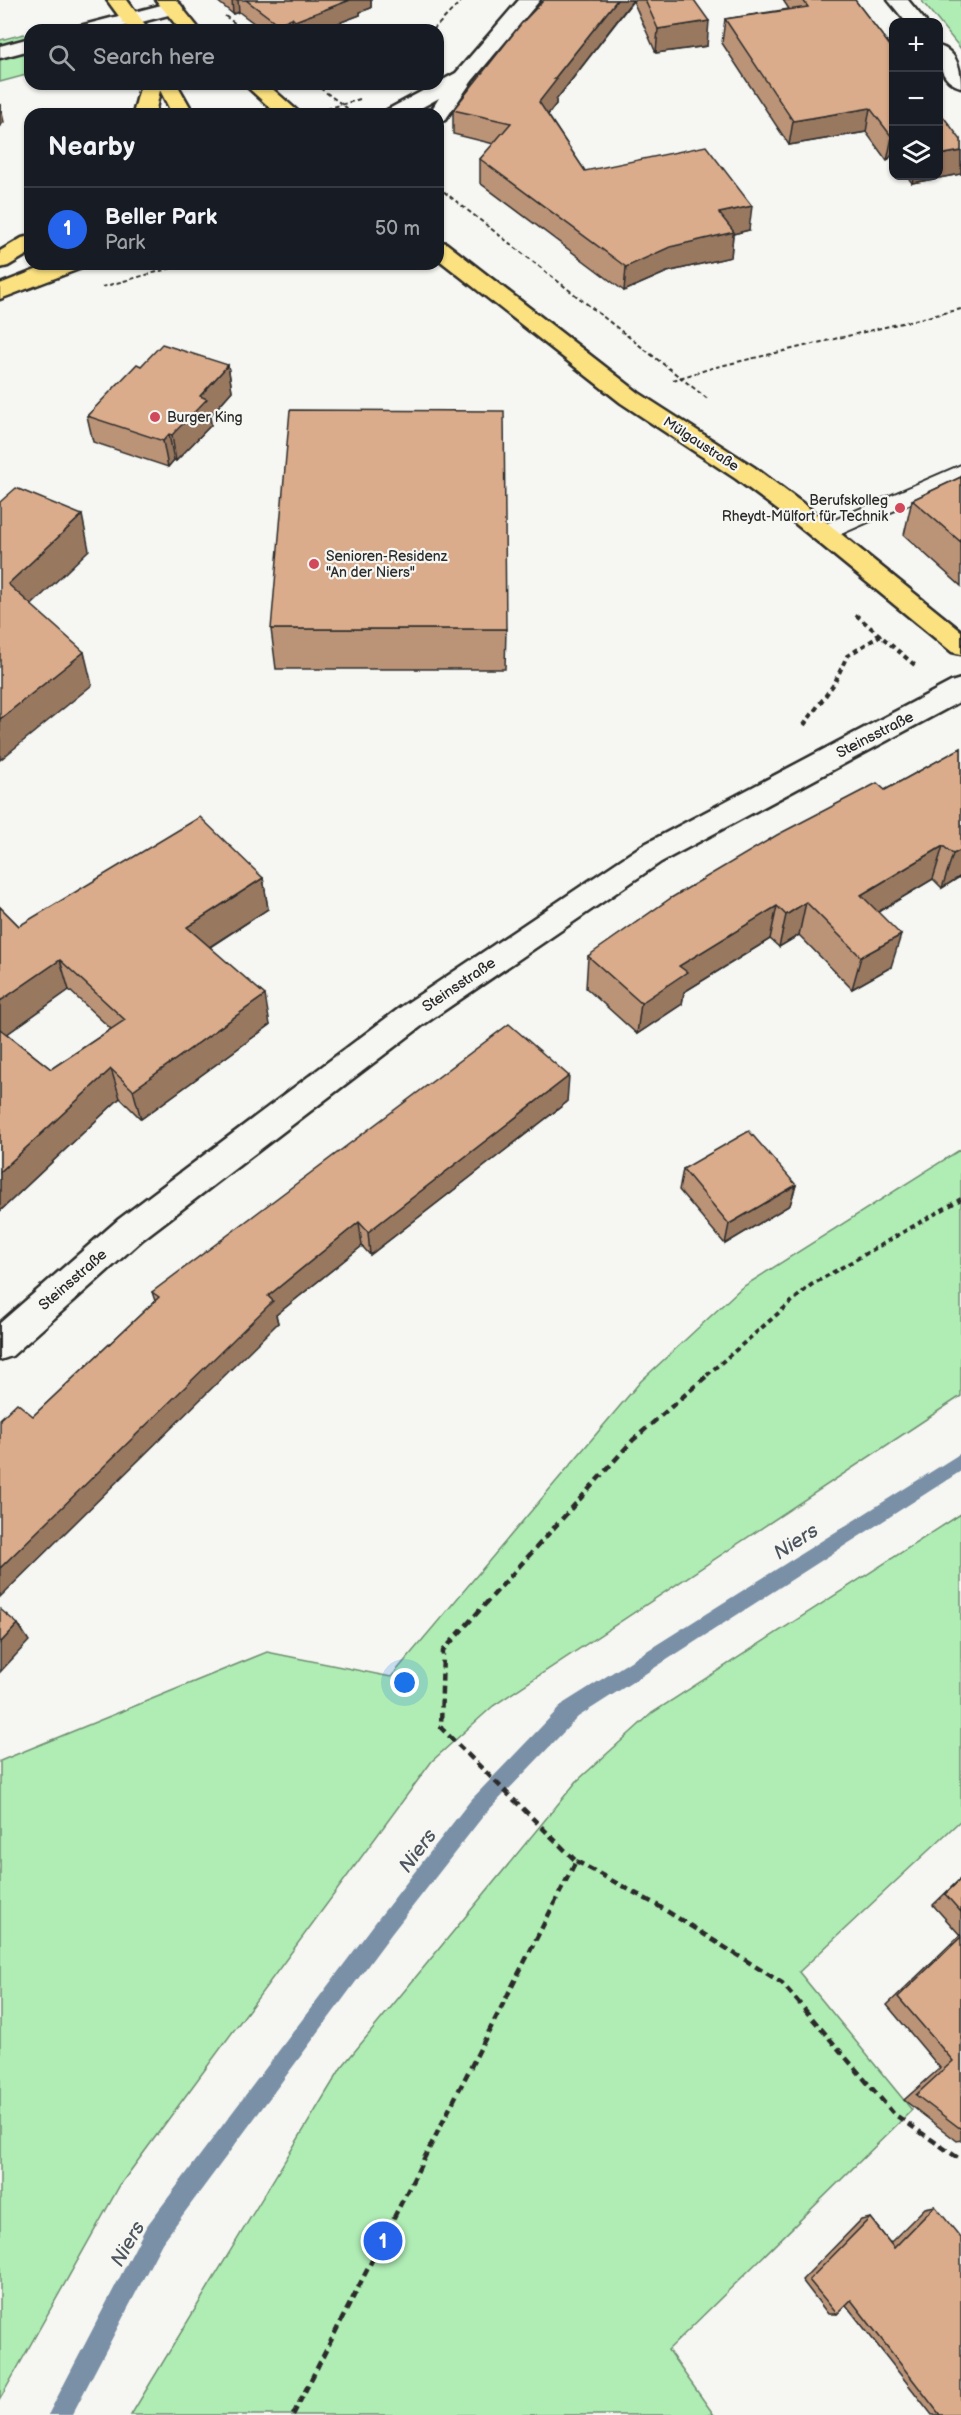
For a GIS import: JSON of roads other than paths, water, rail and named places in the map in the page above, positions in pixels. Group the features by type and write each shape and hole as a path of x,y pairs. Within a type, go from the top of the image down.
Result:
{"main road":[{"path":"117,0 136,24"},
{"path":"170,4 185,24"},
{"path":"145,108 150,90"},
{"path":"170,90 180,108"},
{"path":"261,90 283,108"},
{"path":"0,261 24,247"},
{"name":"Mülgaustraße","path":"444,253 630,398 745,473 824,533 961,645"},
{"path":"0,270 24,261"},
{"path":"0,292 56,270"}],"street":[{"path":"443,108 464,77 530,0"},
{"path":"898,0 913,18"},
{"path":"136,24 170,4"},
{"path":"0,52 24,46"},
{"path":"943,57 961,81"},
{"path":"444,88 464,77"},
{"path":"405,108 439,90"},
{"name":"Steinsstraße","path":"0,1345 131,1229 412,1017 651,854 961,689"}],"lane":[{"path":"824,533 961,472"}],"waterway":[{"name":"Niers","path":"60,2415 154,2235 385,1926 477,1808 571,1710 961,1461"}],"place":[{"name":"Burger King","path":"155,417"},
{"name":"Berufskolleg Rheydt-Mülfort für Technik","path":"900,508"},
{"name":"Senioren-Residenz \"An der Niers\"","path":"314,564"},
{"name":"Beller Park","path":"383,2241"}]}
